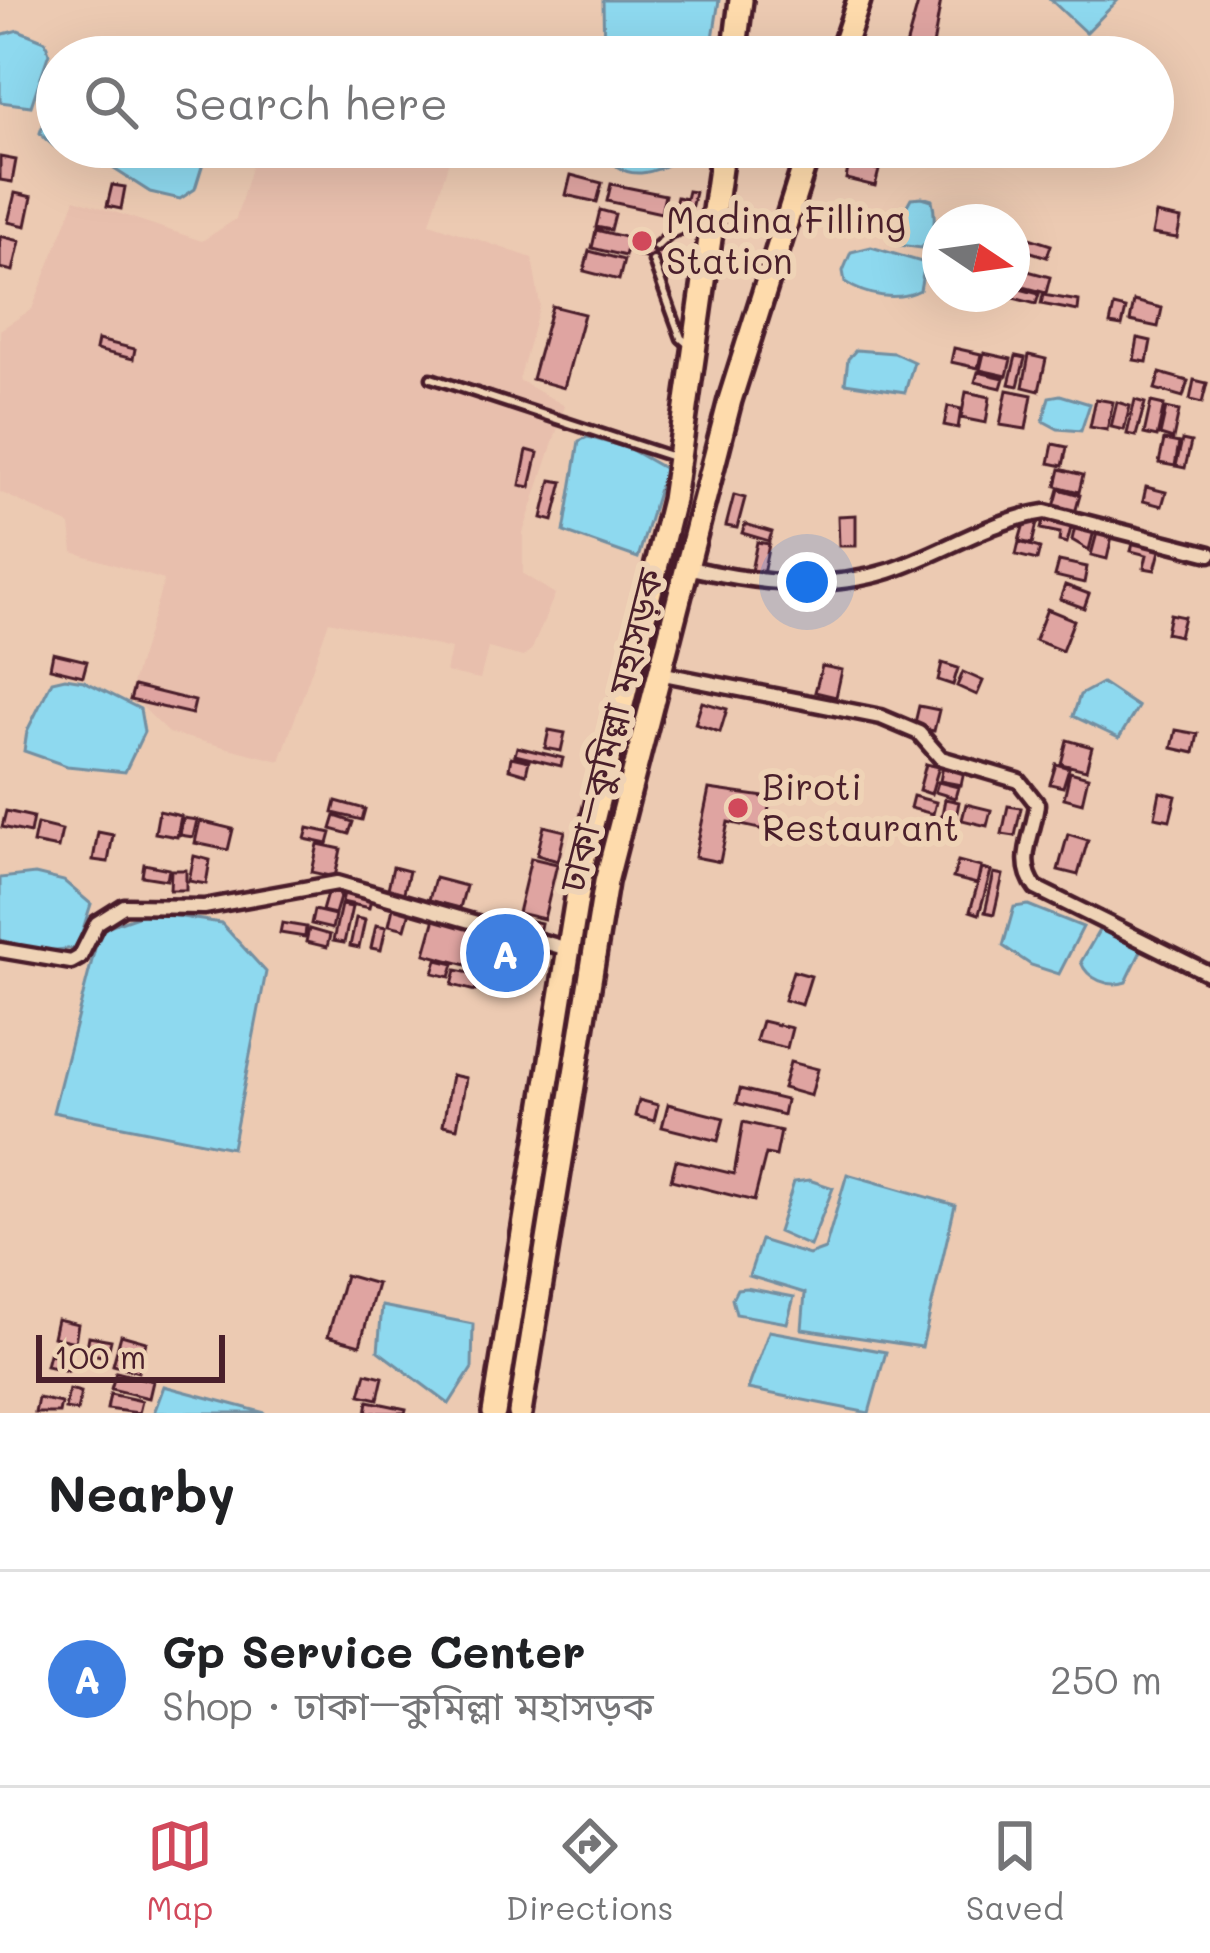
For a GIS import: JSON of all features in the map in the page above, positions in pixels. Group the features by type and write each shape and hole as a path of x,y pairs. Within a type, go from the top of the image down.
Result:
{"highway":[{"path":"737,36 741,0"},
{"path":"847,36 859,0"},
{"name":"ঢাকা–কুমিল্লা মহাসড়ক","path":"520,1413 568,949 610,741 680,459 720,168"},
{"name":"ঢাকা–কুমিল্লা মহাসড়ক","path":"494,1413 606,882 657,672 730,400 803,168"},
{"path":"691,392 730,400"}],"street":[{"path":"685,566 761,585 885,573 1019,516 1046,512 1210,554"},
{"path":"657,672 881,717 919,733 941,758 1018,781 1037,804 1024,860 1026,875 1036,888 1140,935 1186,967 1210,974"},
{"path":"0,950 71,962 80,957 98,923 124,906 204,908 337,883 568,949"}],"lane":[{"path":"656,248 669,235 715,214"},
{"path":"653,260 680,338 697,349"},
{"path":"431,378 680,459"}],"shaded area":[{"path":"251,168 447,168 430,223 532,258 540,305 519,380 565,406 523,533 523,574 555,594 532,649 523,657 488,648 480,679 446,672 451,649 329,621 280,761 169,733 129,694 164,580 73,552 70,525 0,492 0,330 32,309 75,199 202,241 236,219"}],"water":[{"path":"603,0 719,0 713,36 604,36"},
{"path":"1051,0 1118,0 1086,33"},
{"path":"18,30 36,37 36,91 31,106 0,102 0,35"},
{"path":"202,168 195,189 180,199 150,192 114,169"},
{"path":"620,168 659,168 633,173"},
{"path":"911,198 932,200 933,204 922,204 921,248 899,245 900,218"},
{"path":"871,247 922,262 920,290 882,296 845,282 843,271 851,252"},
{"path":"856,350 894,353 914,362 905,392 845,383 848,359"},
{"path":"1060,395 1090,404 1081,431 1058,429 1043,421 1049,397"},
{"path":"588,437 628,448 665,469 638,558 564,532 579,441"},
{"path":"52,681 84,681 140,709 144,732 125,772 67,766 24,751 27,731"},
{"path":"1102,683 1138,707 1119,738 1073,716 1080,695"},
{"path":"35,874 64,881 91,904 77,948 46,951 0,940 0,878"},
{"path":"1028,905 1083,927 1059,974 1031,965 1003,946 1014,907"},
{"path":"149,912 221,923 266,972 232,1148 53,1112 100,929"},
{"path":"1101,927 1120,931 1142,949 1126,982 1099,981 1081,962"},
{"path":"847,1174 955,1205 922,1347 802,1329 805,1293 749,1276 761,1240 809,1255 825,1249"},
{"path":"809,1180 833,1188 810,1246 778,1232 794,1182"},
{"path":"737,1289 794,1297 787,1323 736,1314 732,1299"},
{"path":"382,1306 473,1324 472,1368 449,1404 378,1351"},
{"path":"769,1331 886,1352 869,1413 748,1389"},
{"path":"164,1386 265,1413 154,1413"}],"building":[{"path":"919,0 941,0 935,36 909,36"},
{"path":"0,157 16,160 12,182 0,180"},
{"path":"848,168 879,170 875,186 846,179"},
{"path":"571,175 602,183 597,202 566,195"},
{"path":"611,184 665,195 661,213 607,201"},
{"path":"112,185 125,187 121,209 107,206"},
{"path":"688,191 695,192 690,213 674,210 677,197 686,199"},
{"path":"15,193 32,197 26,226 8,222"},
{"path":"600,210 615,214 611,230 596,227"},
{"path":"1156,214 1181,219 1177,238 1152,234"},
{"path":"596,230 629,238 625,256 592,248"},
{"path":"0,236 20,241 13,271 0,268"},
{"path":"1030,238 1051,245 1047,257 1030,252"},
{"path":"637,242 665,250 662,263 634,255"},
{"path":"589,251 624,260 619,280 584,271"},
{"path":"1030,272 1050,277 1046,293 1030,289"},
{"path":"1043,295 1079,301 1078,311 1041,304"},
{"path":"1134,301 1162,308 1158,327 1130,321"},
{"path":"552,306 584,314 564,388 532,379"},
{"path":"1114,306 1126,309 1122,326 1110,324"},
{"path":"1138,338 1151,341 1147,362 1134,360"},
{"path":"98,340 135,349 133,359 96,350"},
{"path":"954,348 981,354 978,368 951,362"},
{"path":"984,353 1011,359 1007,376 980,370"},
{"path":"1029,355 1046,359 1039,391 1023,387"},
{"path":"1016,356 1025,358 1018,386 1009,384"},
{"path":"978,372 1004,378 1001,388 975,382"},
{"path":"1160,373 1188,381 1183,397 1155,389"},
{"path":"1194,380 1207,383 1202,403 1190,400"},
{"path":"1007,390 1032,395 1026,429 1000,425"},
{"path":"966,392 990,397 986,423 961,418"},
{"path":"1096,399 1113,402 1107,430 1090,427"},
{"path":"1135,400 1145,403 1136,436 1127,434"},
{"path":"1117,402 1130,406 1124,430 1111,427"},
{"path":"1151,402 1164,405 1157,437 1144,434"},
{"path":"948,406 961,409 958,428 944,425"},
{"path":"1166,408 1179,411 1173,439 1160,435"},
{"path":"1164,440 1179,443 1175,466 1159,463"},
{"path":"1182,440 1191,442 1185,468 1176,466"},
{"path":"1053,444 1067,447 1063,466 1049,463"},
{"path":"527,450 538,453 530,487 520,485"},
{"path":"1060,469 1083,475 1079,492 1056,486"},
{"path":"551,480 563,482 553,521 542,518"},
{"path":"1146,487 1166,492 1162,506 1143,501"},
{"path":"1059,489 1080,495 1075,513 1054,507"},
{"path":"734,495 745,498 737,528 726,526"},
{"path":"856,515 856,546 839,546 838,516"},
{"path":"1044,517 1072,524 1067,543 1059,541 1060,533 1041,529"},
{"path":"1025,520 1037,523 1032,544 1019,541"},
{"path":"1076,522 1095,527 1089,550 1072,540"},
{"path":"745,524 772,532 769,541 742,533"},
{"path":"1098,529 1113,532 1107,559 1091,555"},
{"path":"1134,540 1161,547 1155,570 1144,568 1147,555 1131,551"},
{"path":"757,542 769,544 763,574 751,571"},
{"path":"1019,542 1040,548 1037,560 1016,555"},
{"path":"1059,561 1087,567 1084,583 1055,576"},
{"path":"1065,585 1089,594 1084,608 1060,599"},
{"path":"795,586 816,590 811,612 790,607"},
{"path":"1047,609 1074,620 1062,651 1035,640"},
{"path":"1170,614 1184,617 1179,636 1166,633"},
{"path":"53,653 87,661 83,676 50,668"},
{"path":"942,663 958,668 953,685 938,680"},
{"path":"822,666 842,670 836,697 815,692"},
{"path":"963,672 983,681 977,695 957,686"},
{"path":"134,686 195,701 192,714 130,700"},
{"path":"702,702 727,709 720,732 695,724"},
{"path":"919,706 939,710 934,731 914,727"},
{"path":"549,730 565,733 561,751 545,748"},
{"path":"1176,730 1198,734 1194,753 1172,748"},
{"path":"1067,740 1092,747 1086,770 1061,764"},
{"path":"517,747 563,758 561,766 515,755"},
{"path":"511,757 529,761 526,774 509,769"},
{"path":"926,764 939,767 931,794 919,790"},
{"path":"1056,764 1069,768 1063,787 1050,784"},
{"path":"943,766 964,771 961,785 940,781"},
{"path":"1070,772 1088,777 1082,803 1064,798"},
{"path":"938,782 958,787 955,798 935,792"},
{"path":"709,789 771,798 764,830 728,822 720,862 695,857"},
{"path":"1160,792 1176,796 1170,820 1155,817"},
{"path":"913,796 936,802 933,814 910,808"},
{"path":"945,799 959,802 954,827 940,825"},
{"path":"336,801 365,809 362,820 333,813"},
{"path":"966,804 991,810 987,826 962,820"},
{"path":"1008,806 1021,808 1015,836 1002,834"},
{"path":"6,811 33,817 30,833 2,827"},
{"path":"159,811 181,816 177,837 155,833"},
{"path":"335,816 353,822 349,834 331,829"},
{"path":"183,818 197,820 193,837 180,835"},
{"path":"200,821 233,829 228,850 195,843"},
{"path":"37,824 62,830 58,848 33,843"},
{"path":"544,826 565,831 558,861 537,855"},
{"path":"308,828 331,833 328,844 305,839"},
{"path":"98,832 113,835 108,862 93,860"},
{"path":"1068,834 1088,840 1078,875 1058,870"},
{"path":"318,844 341,849 335,877 312,872"},
{"path":"194,856 210,860 206,884 189,881"},
{"path":"531,858 557,864 544,919 518,913"},
{"path":"958,861 981,867 977,884 953,878"},
{"path":"144,864 169,869 167,880 142,876"},
{"path":"393,867 409,871 403,896 387,893"},
{"path":"982,869 991,871 979,914 970,911"},
{"path":"171,870 186,870 186,890 170,890"},
{"path":"994,873 1003,875 994,914 985,912"},
{"path":"435,878 466,886 460,908 429,900"},
{"path":"345,888 372,894 369,908 342,902"},
{"path":"328,890 341,894 335,914 322,911"},
{"path":"395,900 412,904 405,929 389,925"},
{"path":"341,905 352,907 344,943 333,941"},
{"path":"314,910 335,915 332,929 311,924"},
{"path":"356,918 365,920 359,948 350,946"},
{"path":"435,918 544,947 534,983 425,954"},
{"path":"518,918 541,923 538,938 515,933"},
{"path":"282,923 306,927 305,937 280,933"},
{"path":"376,925 386,927 381,950 371,948"},
{"path":"309,929 330,935 327,947 306,942"},
{"path":"437,960 454,964 450,977 433,973"},
{"path":"456,970 479,975 475,991 452,985"},
{"path":"793,971 811,976 802,1005 784,1000"},
{"path":"488,973 513,979 510,993 485,986"},
{"path":"762,1021 792,1028 787,1048 756,1041"},
{"path":"790,1062 818,1069 811,1096 783,1088"},
{"path":"452,1075 466,1078 457,1128 443,1125"},
{"path":"740,1089 786,1100 783,1115 737,1103"},
{"path":"639,1100 658,1105 654,1121 635,1116"},
{"path":"668,1104 724,1118 718,1141 662,1127"},
{"path":"743,1122 781,1131 776,1156 766,1154 754,1201 671,1180 676,1160 734,1174"},
{"path":"345,1275 377,1284 360,1345 328,1336"},
{"path":"57,1319 78,1324 75,1342 53,1337"},
{"path":"121,1335 146,1342 138,1372 113,1365"},
{"path":"89,1336 111,1340 107,1357 86,1353"},
{"path":"49,1354 70,1359 68,1371 46,1366"},
{"path":"116,1372 153,1381 149,1398 111,1389"},
{"path":"366,1373 383,1377 378,1399 360,1395"},
{"path":"69,1389 81,1392 77,1411 65,1409"},
{"path":"110,1394 142,1401 139,1413 107,1409"},
{"path":"38,1398 61,1403 59,1413 35,1413"},
{"path":"368,1401 406,1409 405,1413 366,1413"}],"place":[{"name":"Madina Filling Station","path":"642,241"},
{"name":"Biroti Restaurant","path":"738,808"},
{"name":"Gp Service Center","path":"505,953"}]}
